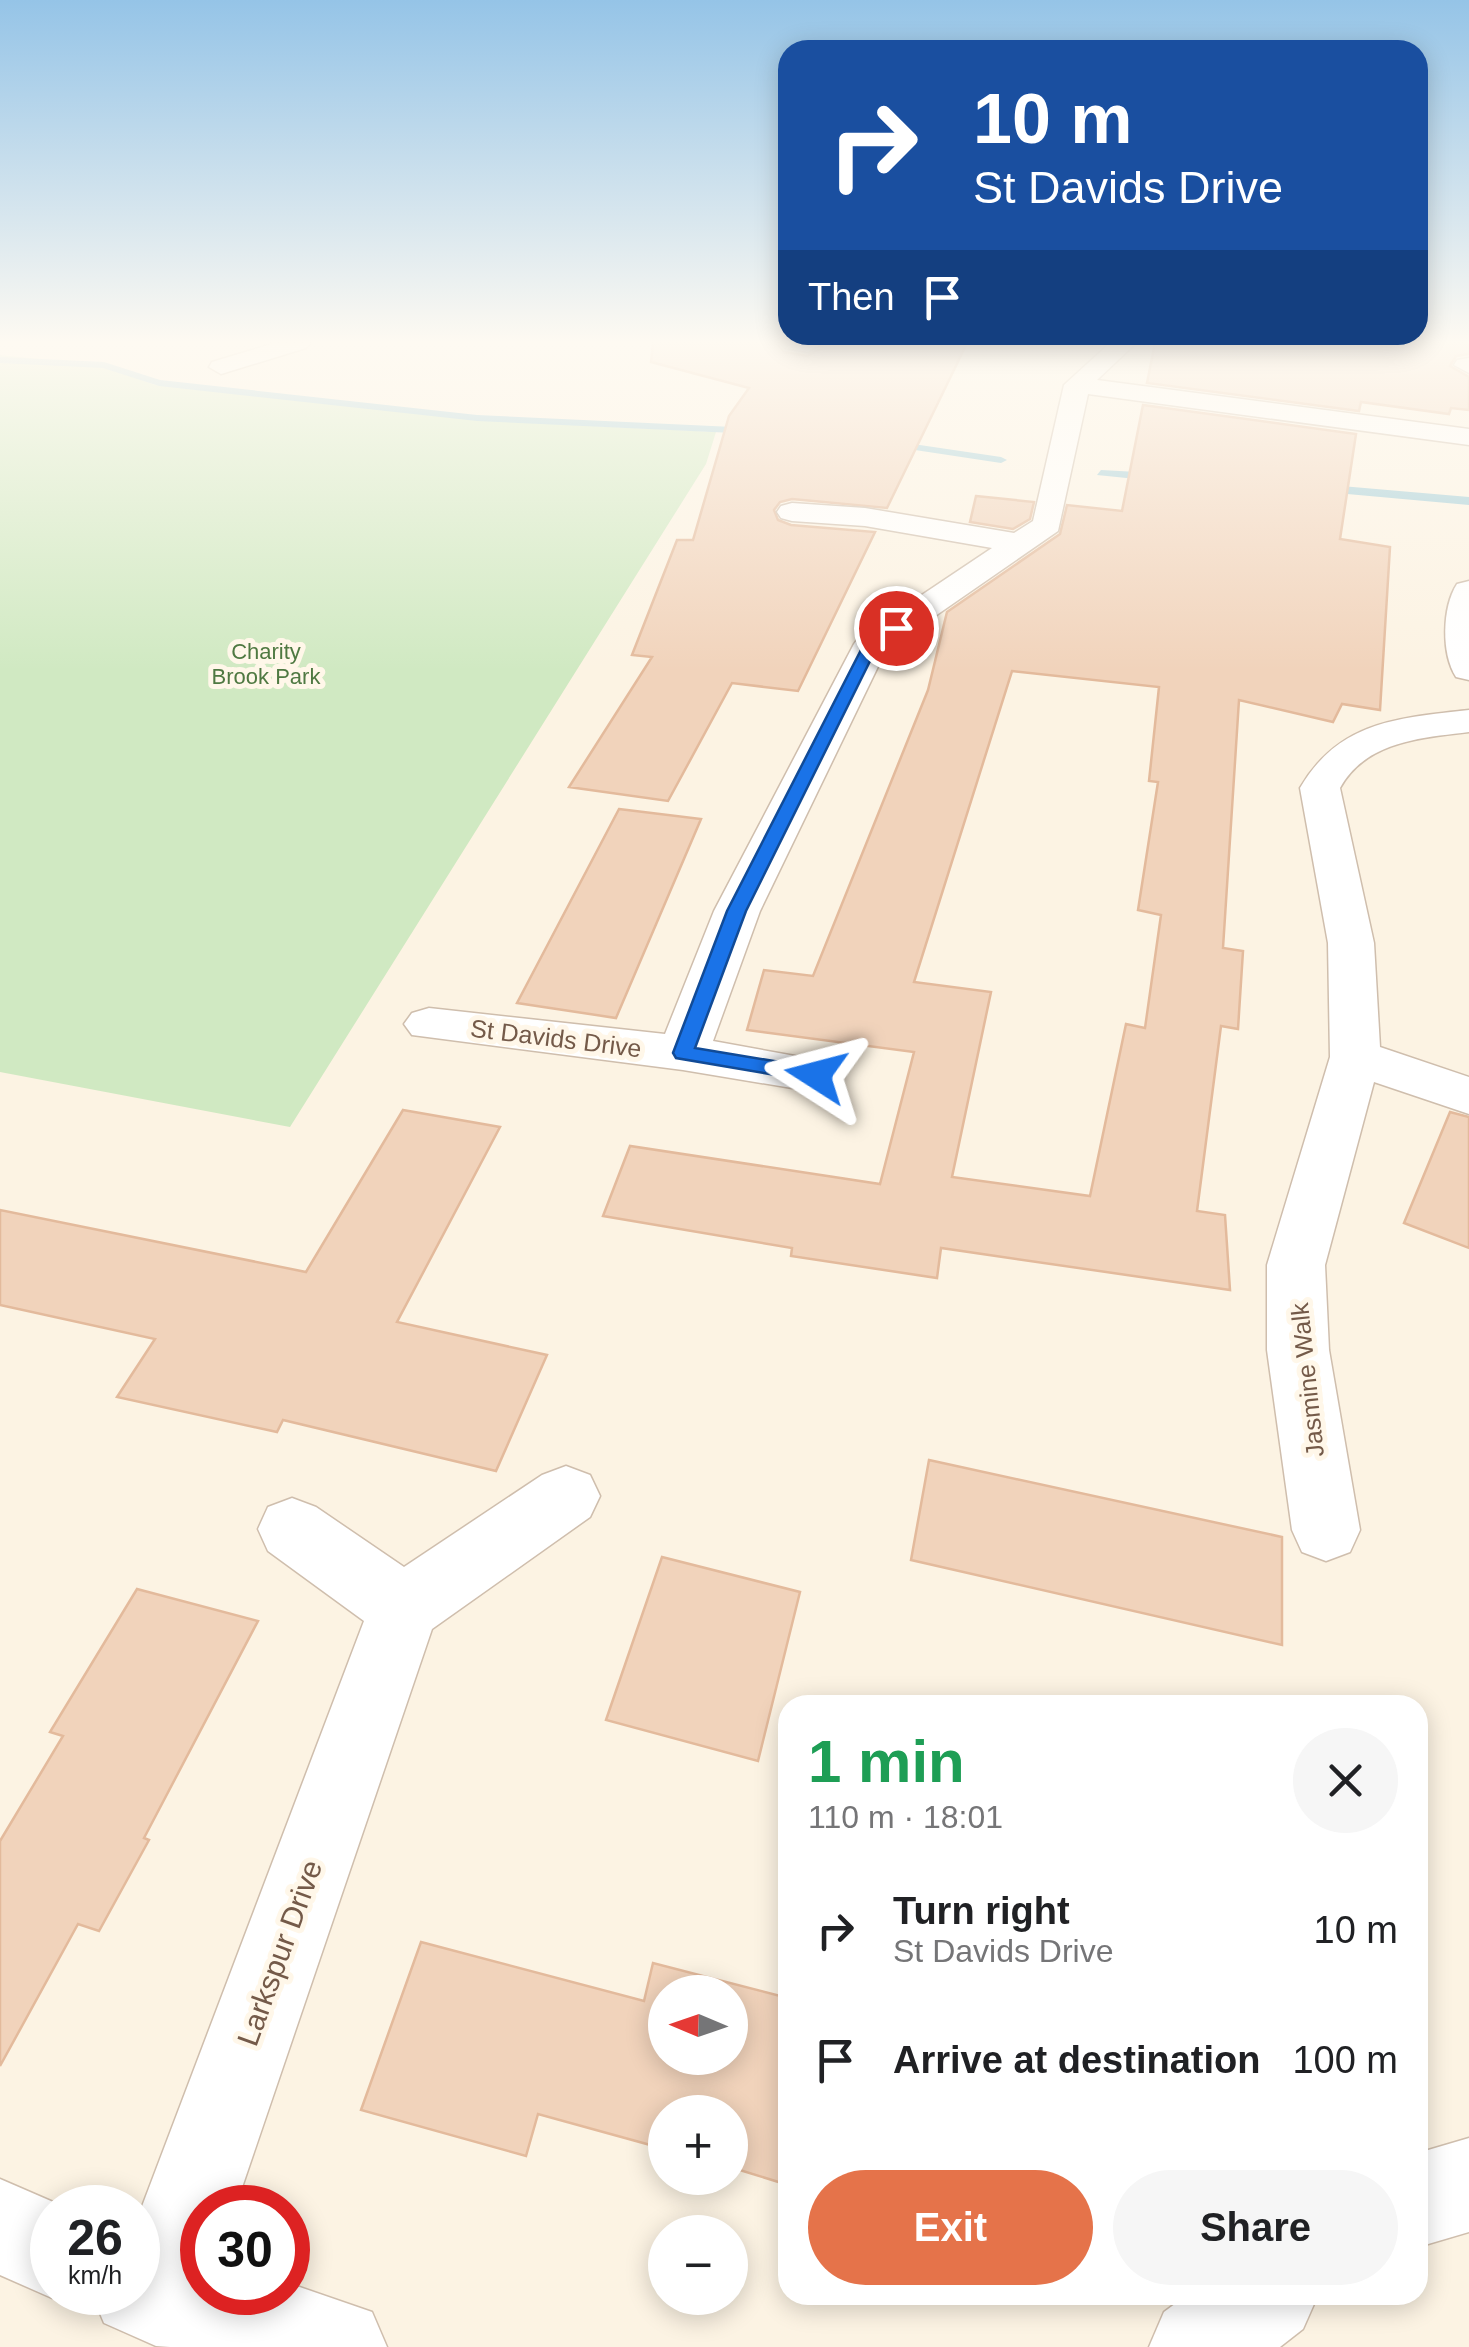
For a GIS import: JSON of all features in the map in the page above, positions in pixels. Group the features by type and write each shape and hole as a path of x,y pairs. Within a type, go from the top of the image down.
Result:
{"street":[{"path":"683,1053 737,911 871,644 1047,525 1063,453"},
{"path":"792,512 865,517 1023,544"},
{"path":"856,548 865,517"},
{"path":"1469,591 1462,614 1469,670"},
{"name":"Jasmine Walk","path":"1326,1530 1298,1350 1296,1265 1355,1058 1351,943 1320,788 1328,767 1355,748 1407,730 1469,721"},
{"name":"St Davids Drive","path":"429,1024 683,1053 816,1075"},
{"path":"1355,1058 1469,1096"},
{"path":"292,1529 404,1608 566,1496"},
{"name":"Larkspur Drive","path":"160,2258 404,1608"},
{"path":"1428,2197 1469,2185"},
{"path":"0,2226 30,2240"},
{"name":"Larkspur Drive","path":"160,2297 337,2347"},
{"path":"1199,2347 1255,2305"}],"green space":[{"name":"Charity Brook Park","path":"0,453 710,453 706,464 290,1127 0,1072"}],"building":[{"path":"718,453 914,453 887,508 792,499 780,502 774,510 778,520 791,525 875,532 798,691 732,683 668,801 569,787 652,657 632,655 677,540 693,540"},
{"path":"1134,453 1353,453 1340,539 1390,547 1380,710 1342,704 1333,722 1239,700 1223,948 1243,951 1238,1029 1221,1026 1197,1211 1225,1215 1230,1290 941,1248 937,1278 791,1256 792,1248 603,1216 630,1146 880,1184 914,1052 747,1030 764,970 813,976 928,690 947,612 1060,534 1067,505 1122,511","holes":["1012,671 1159,687 1149,781 1158,782 1138,910 1161,915 1145,1028 1126,1024 1090,1196 952,1177 991,992 914,982"]},
{"path":"976,496 1034,502 1030,519 1013,529 970,522"},
{"path":"619,809 701,819 616,1018 517,1003"},
{"path":"403,1110 500,1127 397,1322 547,1355 496,1471 283,1420 277,1432 117,1397 155,1339 0,1305 0,1210 306,1272"},
{"path":"1450,1112 1469,1117 1469,1248 1404,1223"},
{"path":"929,1460 1282,1537 1282,1645 911,1560"},
{"path":"662,1557 800,1592 758,1761 606,1720"},
{"path":"137,1589 258,1621 99,1931 78,1924 0,2066 0,1841 63,1736 50,1732"},
{"path":"421,1942 644,2001 648,1984 648,2075 748,2075 748,1988 778,1995 778,2182 748,2173 748,2095 648,2095 648,2144 538,2114 526,2156 361,2110"},
{"path":"653,1963 699,1975 650,1975"}],"waterway":[{"path":"950,453 1001,460"},
{"path":"1101,473 1156,477"},
{"path":"1318,488 1469,501"}],"route":[{"path":"816,1075 683,1053 737,911 871,644 896,628"}]}
